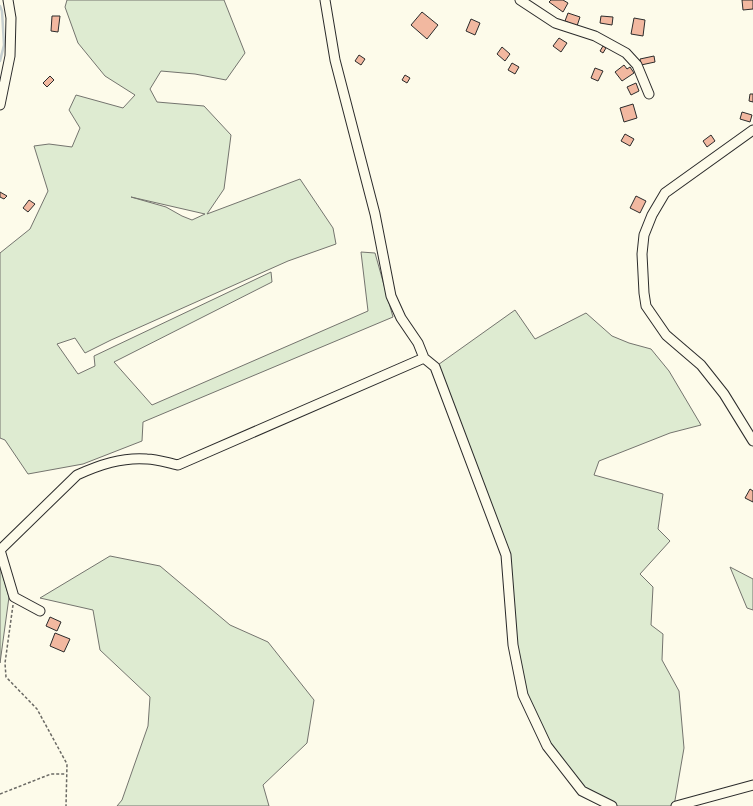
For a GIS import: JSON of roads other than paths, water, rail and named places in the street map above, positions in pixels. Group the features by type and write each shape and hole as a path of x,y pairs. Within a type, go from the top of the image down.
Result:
{"street":[{"path":"0,105 10,56 11,18 8,0"},
{"path":"325,0 335,60 375,214 391,296 401,318 418,343 424,358 435,367 506,555 513,645 523,695 547,746 582,791 612,806"},
{"path":"520,0 555,23 594,36 626,53 637,65 649,94"},
{"path":"753,130 665,193 652,214 644,235 642,254 646,306 666,335 701,365 724,394 753,441"},
{"path":"40,612 14,597 0,550 77,475 92,468 124,459 148,458 178,465 424,358"},
{"path":"676,806 753,785"}],"waterway":[{"path":"0,6 2,11 4,45 0,61"}]}
